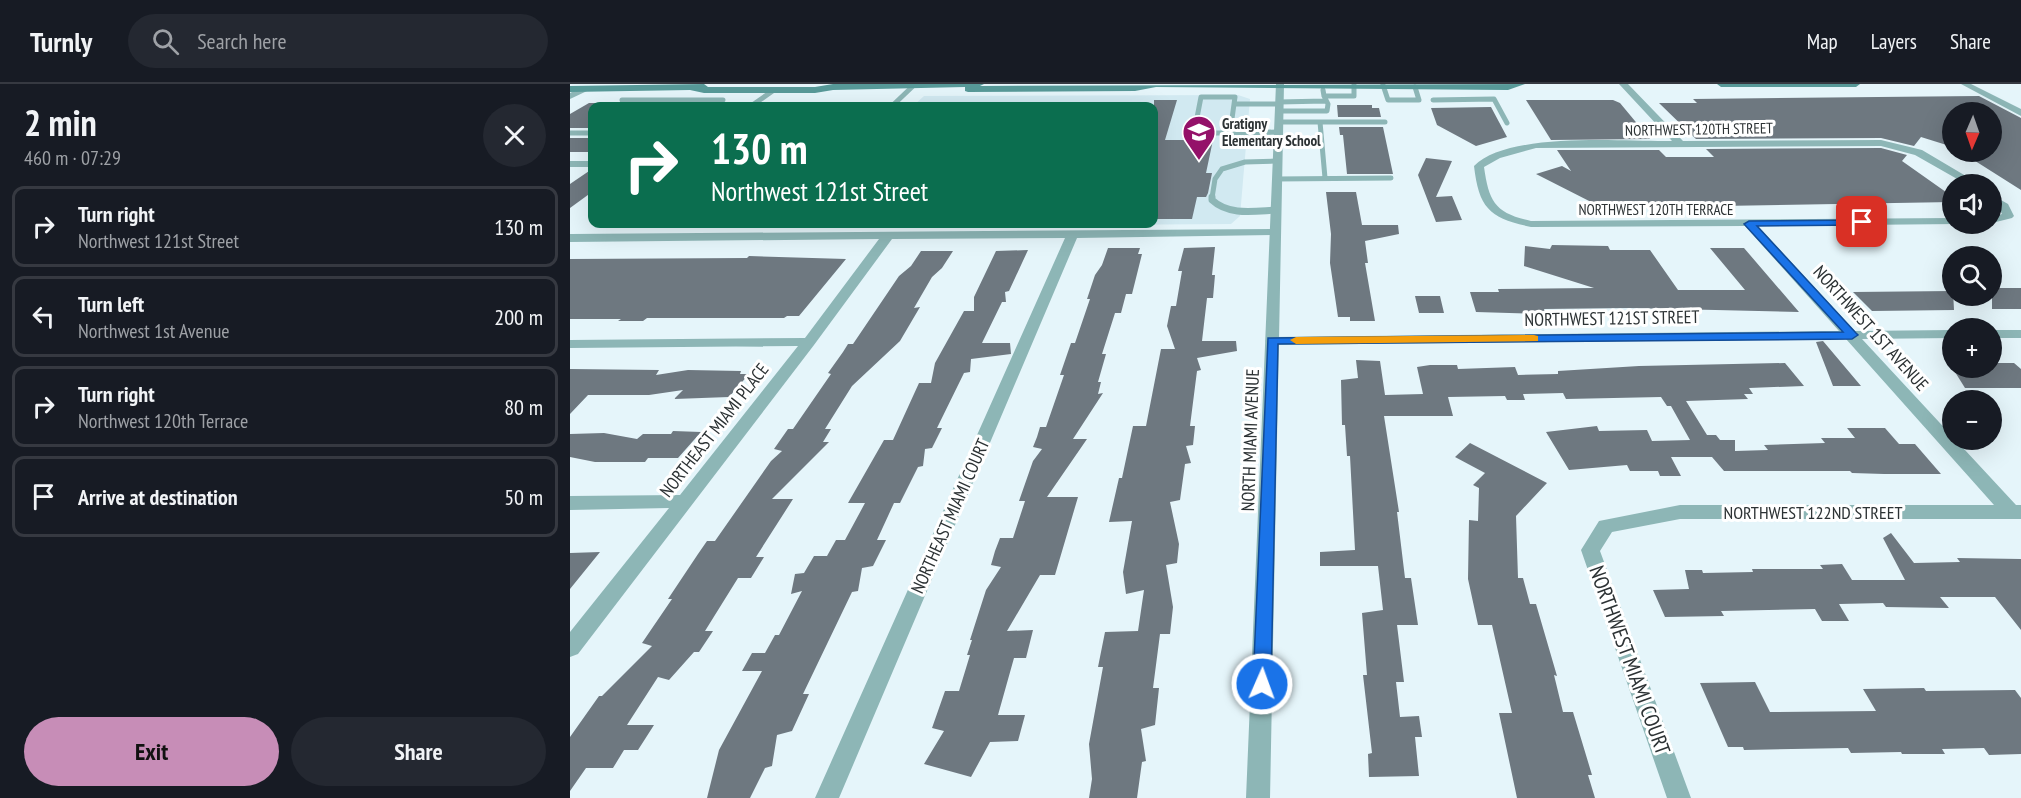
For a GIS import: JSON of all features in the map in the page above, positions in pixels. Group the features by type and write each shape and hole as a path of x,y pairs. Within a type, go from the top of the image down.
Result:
{"main road":[{"path":"570,89 588,86 681,87 793,84 833,87"},
{"path":"681,87 704,90 774,90 980,84"},
{"path":"1142,84 1279,106 1323,85 1481,87 1521,84"},
{"path":"1383,85 1388,84"},
{"path":"1721,84 1856,84"},
{"path":"936,85 946,89 1152,86"}],"street":[{"path":"1623,84 1680,144"},
{"path":"1965,84 2021,113"},
{"path":"570,96 588,86"},
{"name":"NORTH MIAMI AVENUE","path":"1258,798 1279,106"},
{"name":"NORTHWEST 120TH STREET","path":"1504,219 1490,207 1481,189 1479,166 1496,156 1536,145 1843,142 1903,145 1930,157 1956,174"},
{"path":"570,164 588,164"},
{"path":"2002,205 2008,216 2002,218"},
{"name":"NORTHWEST 120TH TERRACE","path":"1504,219 1530,224 1942,221"},
{"name":"NORTHWEST 1ST AVENUE","path":"1749,224 2016,512"},
{"path":"770,237 778,228"},
{"path":"570,238 1275,233"},
{"name":"NORTHEAST MIAMI COURT","path":"827,798 1073,234"},
{"name":"NORTHEAST MIAMI PLACE","path":"570,648 809,342 888,236"},
{"name":"NORTHWEST 121ST STREET","path":"1272,341 1942,334"},
{"path":"2002,334 2021,334"},
{"path":"570,344 809,342"},
{"path":"570,503 683,501"},
{"name":"NORTHWEST 122ND STREET","path":"1606,526 1680,512 2016,512"},
{"name":"NORTHWEST MIAMI COURT","path":"1606,526 1590,550 1679,798"}],"lane":[{"path":"1234,105 1279,106 1327,111 1328,104 1324,99 1323,85"},
{"path":"1230,133 1235,97 1201,97 1194,133 1230,133 1279,106 1354,96 1354,85"},
{"path":"1383,85 1388,100 1419,100 1415,87"},
{"path":"651,100 681,87"},
{"path":"896,102 912,87"},
{"path":"1481,87 1488,99"},
{"path":"757,102 774,90"},
{"path":"622,99 723,100 720,102"},
{"path":"1433,100 1494,99 1507,123"},
{"path":"1279,106 1320,122 1385,122"},
{"path":"1320,122 1325,178"},
{"path":"570,133 588,133"},
{"path":"1276,210 1232,210 1221,208 1212,201 1217,173 1223,169 1236,164 1277,161"},
{"path":"1277,179 1391,178"}],"shaded area":[{"name":"Gratigny Elementary School","path":"1238,95 1250,99 1240,216 1231,224 1158,224 1158,102 917,102 924,96"}],"building":[{"path":"1979,96 1990,102 1942,102 1942,144 1921,137 1914,146 1881,138 1696,139 1659,103 1697,103 1693,99"},
{"path":"1154,100 1177,100 1165,140 1213,140 1206,173 1212,173 1208,193 1206,197 1197,197 1192,219 1158,219 1158,102"},
{"path":"1526,100 1613,100 1620,103 1650,139 1551,140"},
{"path":"588,104 588,128 570,128 570,114"},
{"path":"1337,105 1372,105 1372,108 1379,108 1381,117 1338,117"},
{"path":"1491,107 1507,137 1476,146 1437,125 1431,108"},
{"path":"2002,108 2021,118 2021,190 2002,178 2002,174 1996,174 1977,162 2002,162"},
{"path":"1339,127 1383,127 1393,174 1347,174 1343,135 1340,135"},
{"path":"570,138 588,138 588,152 570,152"},
{"path":"1881,148 1907,155 1902,161 1942,189 1942,202 1660,207 1651,204 1597,205 1536,174 1562,166 1571,171 1557,150 1659,150 1666,157 1714,157 1706,149"},
{"path":"1426,158 1452,161 1436,197 1452,196 1462,220 1436,222 1418,175"},
{"path":"588,172 588,195 570,208 570,184"},
{"path":"1326,192 1356,192 1362,225 1398,225 1399,234 1365,241 1368,263 1365,263 1375,321 1350,321 1350,317 1338,317 1330,263 1331,234"},
{"path":"1552,245 1608,246 1610,250 1650,250 1678,290 1745,290 1710,248 1744,248 1799,312 1629,308 1544,309 1546,314 1476,312 1470,292 1499,292 1498,289 1594,288 1524,266 1525,246 1550,249"},
{"path":"1215,247 1212,275 1215,275 1213,298 1207,298 1202,341 1236,341 1237,351 1197,358 1201,370 1197,371 1190,426 1195,426 1193,445 1186,446 1191,463 1185,464 1180,500 1170,502 1179,544 1177,563 1166,565 1173,607 1170,634 1160,634 1153,688 1159,688 1155,725 1141,729 1146,761 1142,762 1137,798 1089,798 1092,779 1089,744 1103,667 1098,667 1105,632 1138,631 1144,590 1126,594 1123,572 1132,521 1109,522 1119,478 1122,478 1133,426 1146,426 1161,349 1175,349 1167,326 1171,306 1176,306 1182,271 1178,271 1184,248"},
{"path":"1108,248 1140,248 1138,254 1142,254 1132,294 1126,294 1121,313 1115,313 1102,354 1106,354 1098,382 1101,382 1098,394 1103,393 1073,439 1087,439 1047,497 1078,497 1055,575 1040,575 1007,631 1033,630 1026,658 1014,658 998,715 1025,715 1018,741 990,742 971,777 924,764 944,731 932,728 945,691 959,691 970,655 967,655 972,640 970,640 986,590 1001,567 991,565 995,551 1000,538 1013,538 1025,501 1019,501 1033,461 1042,449 1033,447 1040,427 1046,427 1064,375 1060,375 1071,343 1075,343 1090,299 1087,299 1095,275 1102,265"},
{"path":"1028,250 1009,291 1005,292 1006,302 1002,302 982,343 1010,343 1011,354 971,359 970,372 964,373 937,428 942,428 932,448 925,449 923,466 918,467 900,503 894,503 877,540 886,540 873,566 862,568 858,591 852,592 803,694 809,694 792,731 777,735 772,766 765,768 750,798 707,798 719,750 762,671 742,671 752,653 765,653 775,635 779,635 802,591 791,594 795,574 804,573 814,556 827,556 836,540 845,540 865,503 848,503 884,440 893,440 919,383 931,383 935,363 964,311 974,311 974,297 996,251"},
{"path":"921,251 953,251 942,268 932,277 914,308 920,307 900,341 852,386 825,429 831,429 823,442 829,442 772,499 793,499 756,557 764,557 751,578 738,578 705,631 713,631 699,652 694,652 669,680 658,677 627,725 654,725 638,750 624,750 613,768 586,768 570,791 570,737 599,696 602,696 652,646 642,643 672,599 668,599 698,554 707,541 715,541 771,461 782,451 774,449 788,429 793,429 831,374 828,373 848,344 853,344 899,276 911,266"},
{"path":"749,256 846,259 799,316 784,318 647,318 643,321 570,319 570,259 747,258"},
{"path":"2002,288 2021,288 2021,309 1992,309 1992,306 2002,306"},
{"path":"1942,291 1942,306 1954,306 1954,310 1872,311 1853,292"},
{"path":"1415,296 1440,296 1444,313 1419,313"},
{"path":"1823,341 1861,386 1833,386 1816,342"},
{"path":"1356,360 1380,361 1385,395 1423,394 1417,367 1430,365 1457,365 1458,369 1515,367 1518,375 1558,374 1558,371 1639,366 1785,363 1804,386 1749,388 1753,394 1744,394 1748,399 1686,401 1707,435 1716,435 1720,440 1735,440 1735,451 1768,450 1764,445 1825,443 1821,438 1855,438 1847,428 1885,428 1899,444 1915,444 1941,474 1724,471 1712,457 1671,457 1681,476 1660,476 1658,471 1630,471 1627,465 1569,470 1546,432 1597,426 1599,431 1647,430 1652,441 1690,440 1671,406 1667,406 1661,397 1566,399 1563,393 1523,394 1525,400 1507,400 1505,396 1448,397 1453,416 1384,416 1399,512 1397,512 1405,578 1411,578 1418,625 1397,625 1404,682 1396,682 1400,717 1419,716 1422,737 1415,737 1419,776 1369,777 1368,754 1372,753 1363,675 1367,675 1362,613 1383,610 1378,566 1320,566 1320,552 1355,550 1350,456 1347,456 1345,425 1342,425 1341,380 1358,378"},
{"path":"2002,363 2014,363 2021,369 2021,388 1965,388 1959,378 2002,378"},
{"path":"570,369 659,370 656,375 688,370 741,371 740,374 749,374 729,397 674,399 683,390 649,395 588,395 570,414"},
{"path":"673,431 701,432 678,458 648,458 645,462 595,462 570,457 570,434 604,433 637,439 643,434 671,434"},
{"path":"1470,443 1547,483 1516,516 1518,578 1523,578 1530,604 1536,604 1557,676 1554,675 1563,712 1573,712 1592,775 1588,775 1595,798 1517,798 1499,713 1512,713 1492,625 1478,625 1468,579 1469,520 1478,521 1479,488 1473,485 1485,473 1455,457"},
{"path":"1891,533 1914,563 1960,562 1957,558 2021,559 2021,630 1995,597 1940,597 1949,608 1886,607 1883,603 1839,604 1849,621 1822,621 1815,609 1721,611 1724,616 1665,617 1653,590 1689,589 1685,570 1702,570 1703,573 1753,572 1752,569 1823,569 1820,565 1842,564 1852,580 1905,580 1883,538"},
{"path":"600,552 570,589 570,553"},
{"path":"1755,682 1770,712 1876,711 1863,689 2015,690 2021,698 2021,754 1989,755 1984,748 1942,749 1945,754 1902,754 1901,752 1851,753 1848,748 1744,750 1743,747 1728,747 1700,683"}],"slow traffic":[{"path":"1296,340 1534,338"}],"place":[{"name":"Gratigny Elementary School","path":"1199,161"}],"route":[{"path":"1262,684 1272,341 1852,335 1749,224 1862,222"}]}
